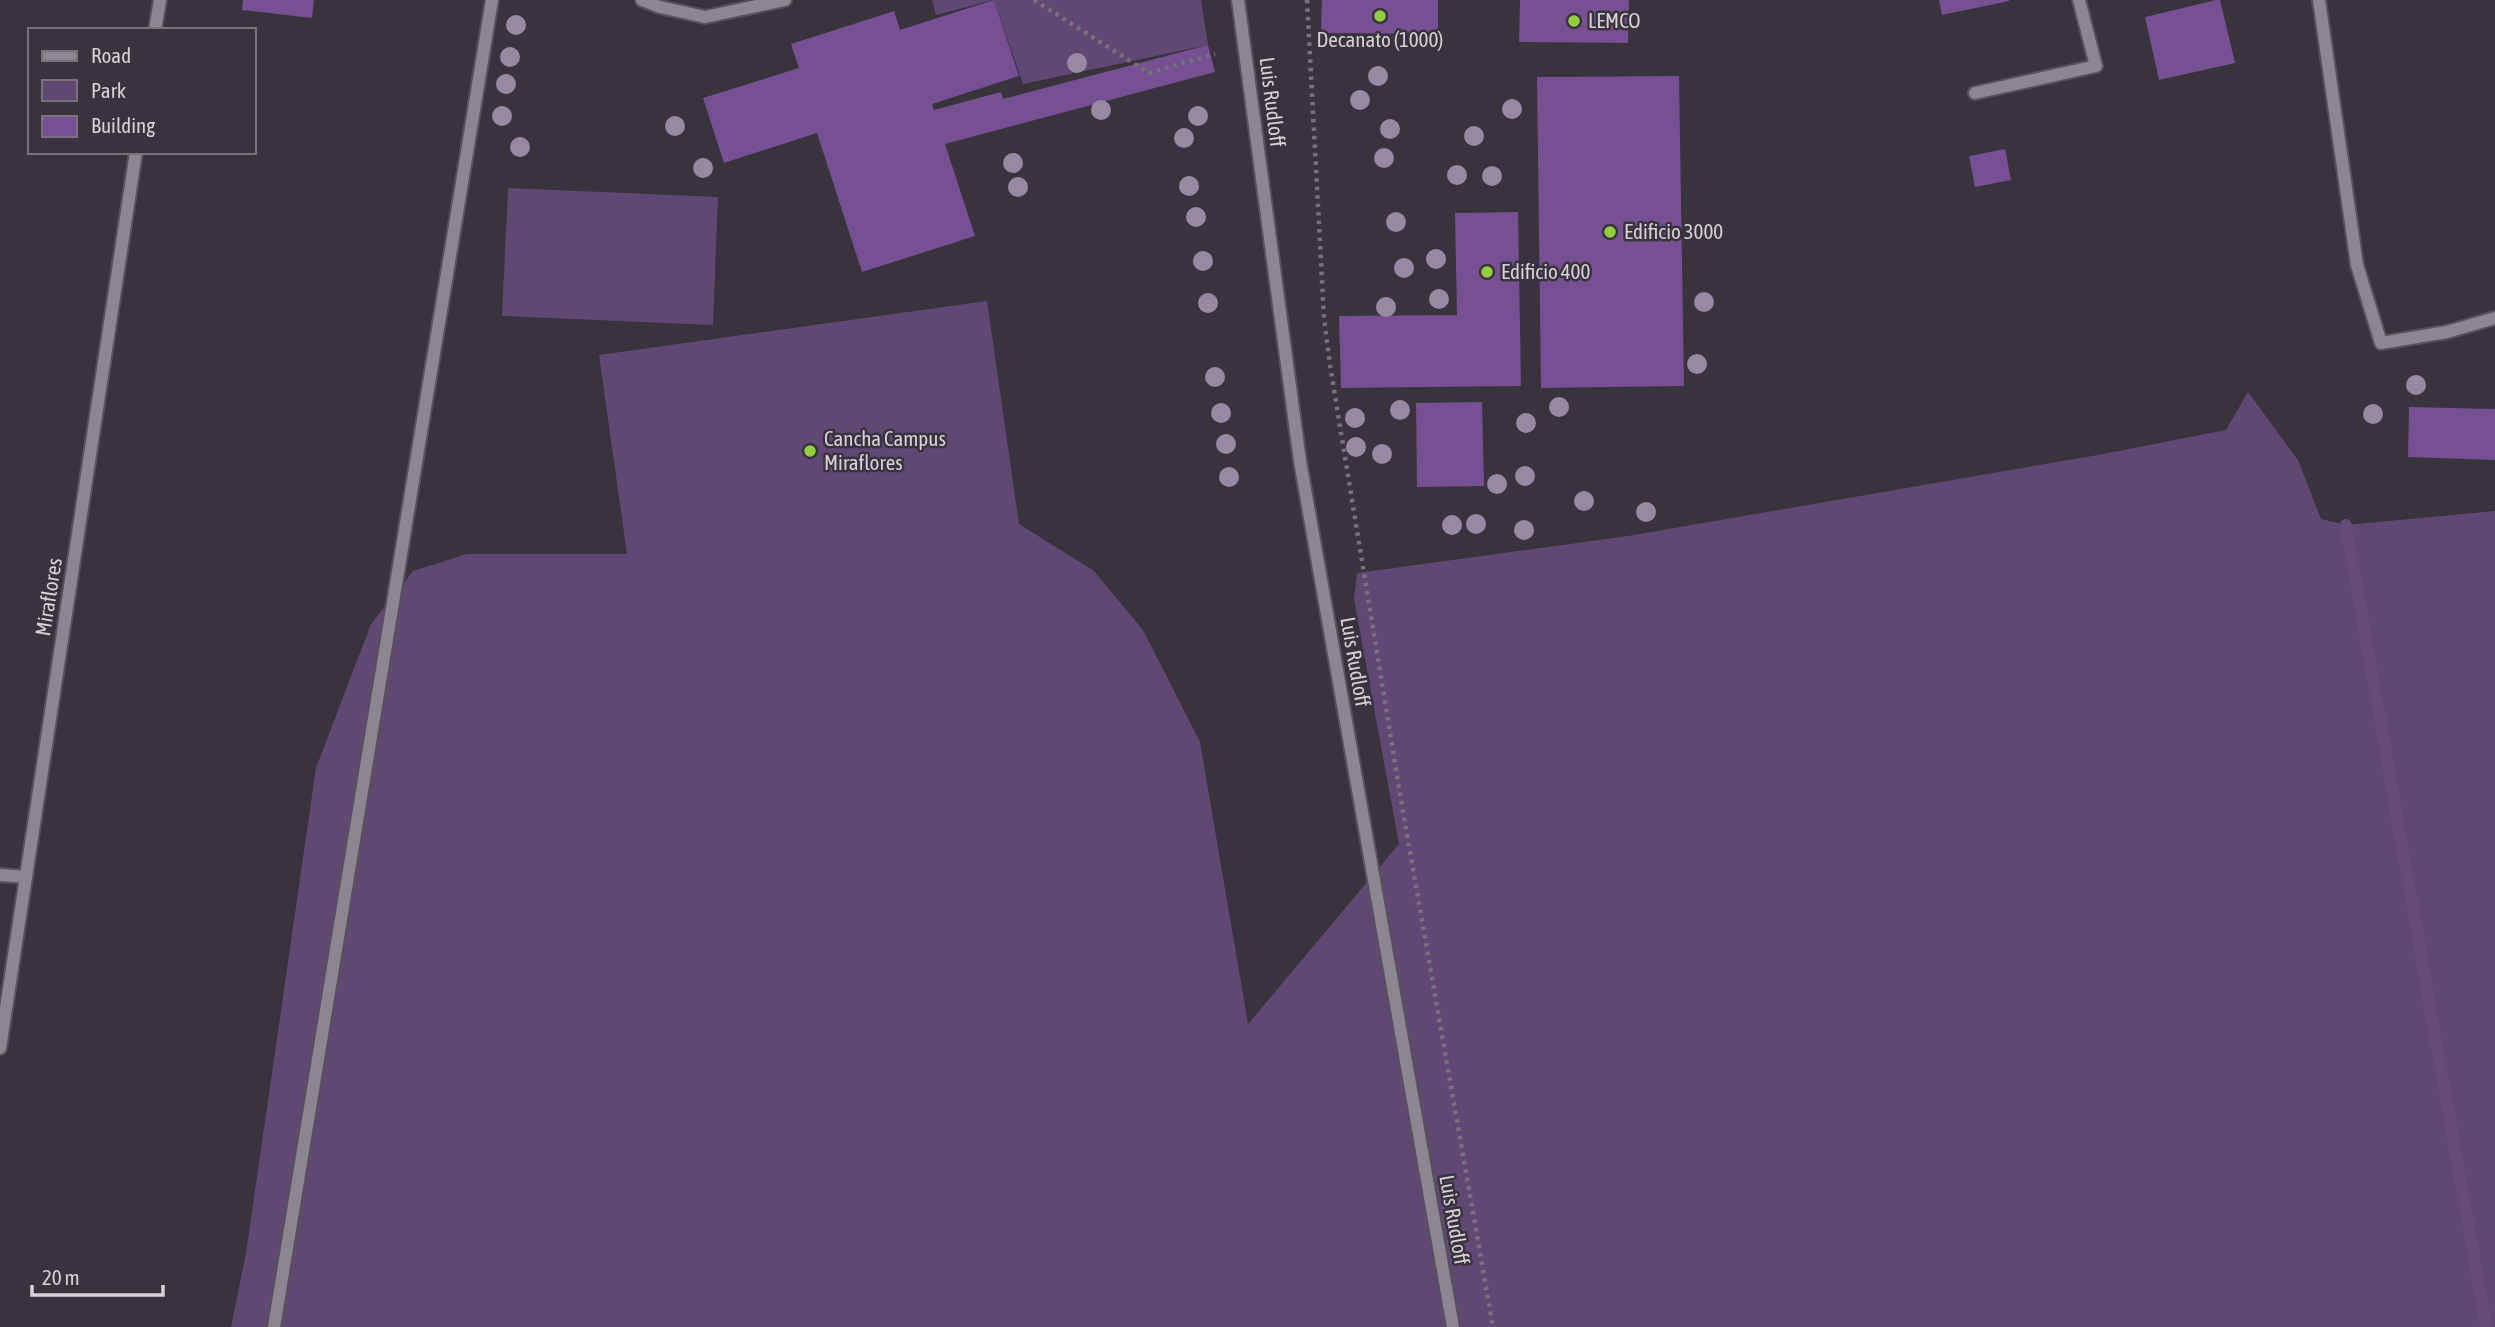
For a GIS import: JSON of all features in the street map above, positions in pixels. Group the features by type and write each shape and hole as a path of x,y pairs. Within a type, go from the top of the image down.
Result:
{"street":[{"path":"155,28 160,0"},
{"path":"274,1327 492,0"},
{"path":"642,0 705,17 785,0"},
{"name":"Luis Rudloff","path":"1238,0 1300,461 1453,1327"},
{"path":"1975,93 2096,66 2079,0"},
{"path":"2319,0 2357,265 2381,343 2447,332 2495,318"},
{"name":"Miraflores","path":"0,1048 136,154"},
{"path":"0,875 26,877"}],"path":[{"path":"1034,0 1149,73 1246,46"},
{"path":"1307,0 1324,318 1330,365 1402,807 1493,1327"}],"green space":[{"path":"932,0 993,0 936,15"},
{"path":"994,0 1201,0 1208,45 1023,84"},
{"path":"508,188 718,197 713,325 502,316"},
{"path":"987,301 1019,524 1094,571 1143,630 1200,742 1248,1024 1399,844 1354,599 1357,573 1628,536 2098,455 2226,430 2248,392 2298,460 2321,519 2346,525 2495,511 2495,1327 231,1327 246,1253 316,768 371,624 413,571 467,554 627,554 599,355"}],"building":[{"path":"243,0 314,0 312,18 242,10"},
{"path":"994,0 1019,76 932,104 934,110 1001,92 1003,99 1208,45 1215,72 945,144 975,236 862,272 817,133 724,163 703,98 799,68 791,44 894,11 900,30"},
{"name":"Decanato (1000)","path":"1322,0 1438,0 1438,34 1321,33"},
{"name":"LEMCO","path":"1520,0 1629,0 1628,43 1519,42"},
{"path":"1939,0 2009,0 2009,1 1942,15"},
{"path":"2220,0 2235,63 2159,80 2145,17"},
{"name":"Edificio 3000","path":"1679,76 1684,386 1541,388 1537,77"},
{"path":"2005,149 2011,180 1975,187 1969,156"},
{"name":"Edificio 400","path":"1518,212 1521,386 1341,388 1339,316 1457,315 1455,213"},
{"path":"1482,402 1484,486 1417,487 1416,403"},
{"path":"2409,407 2495,409 2495,460 2408,457"}],"waterway":[{"path":"2346,525 2486,1327"}],"place":[{"name":"Decanato (1000)","path":"1380,16"},
{"name":"LEMCO","path":"1574,21"},
{"name":"Edificio 3000","path":"1610,232"},
{"name":"Edificio 400","path":"1487,272"},
{"name":"Cancha Campus Miraflores","path":"810,451"}]}
